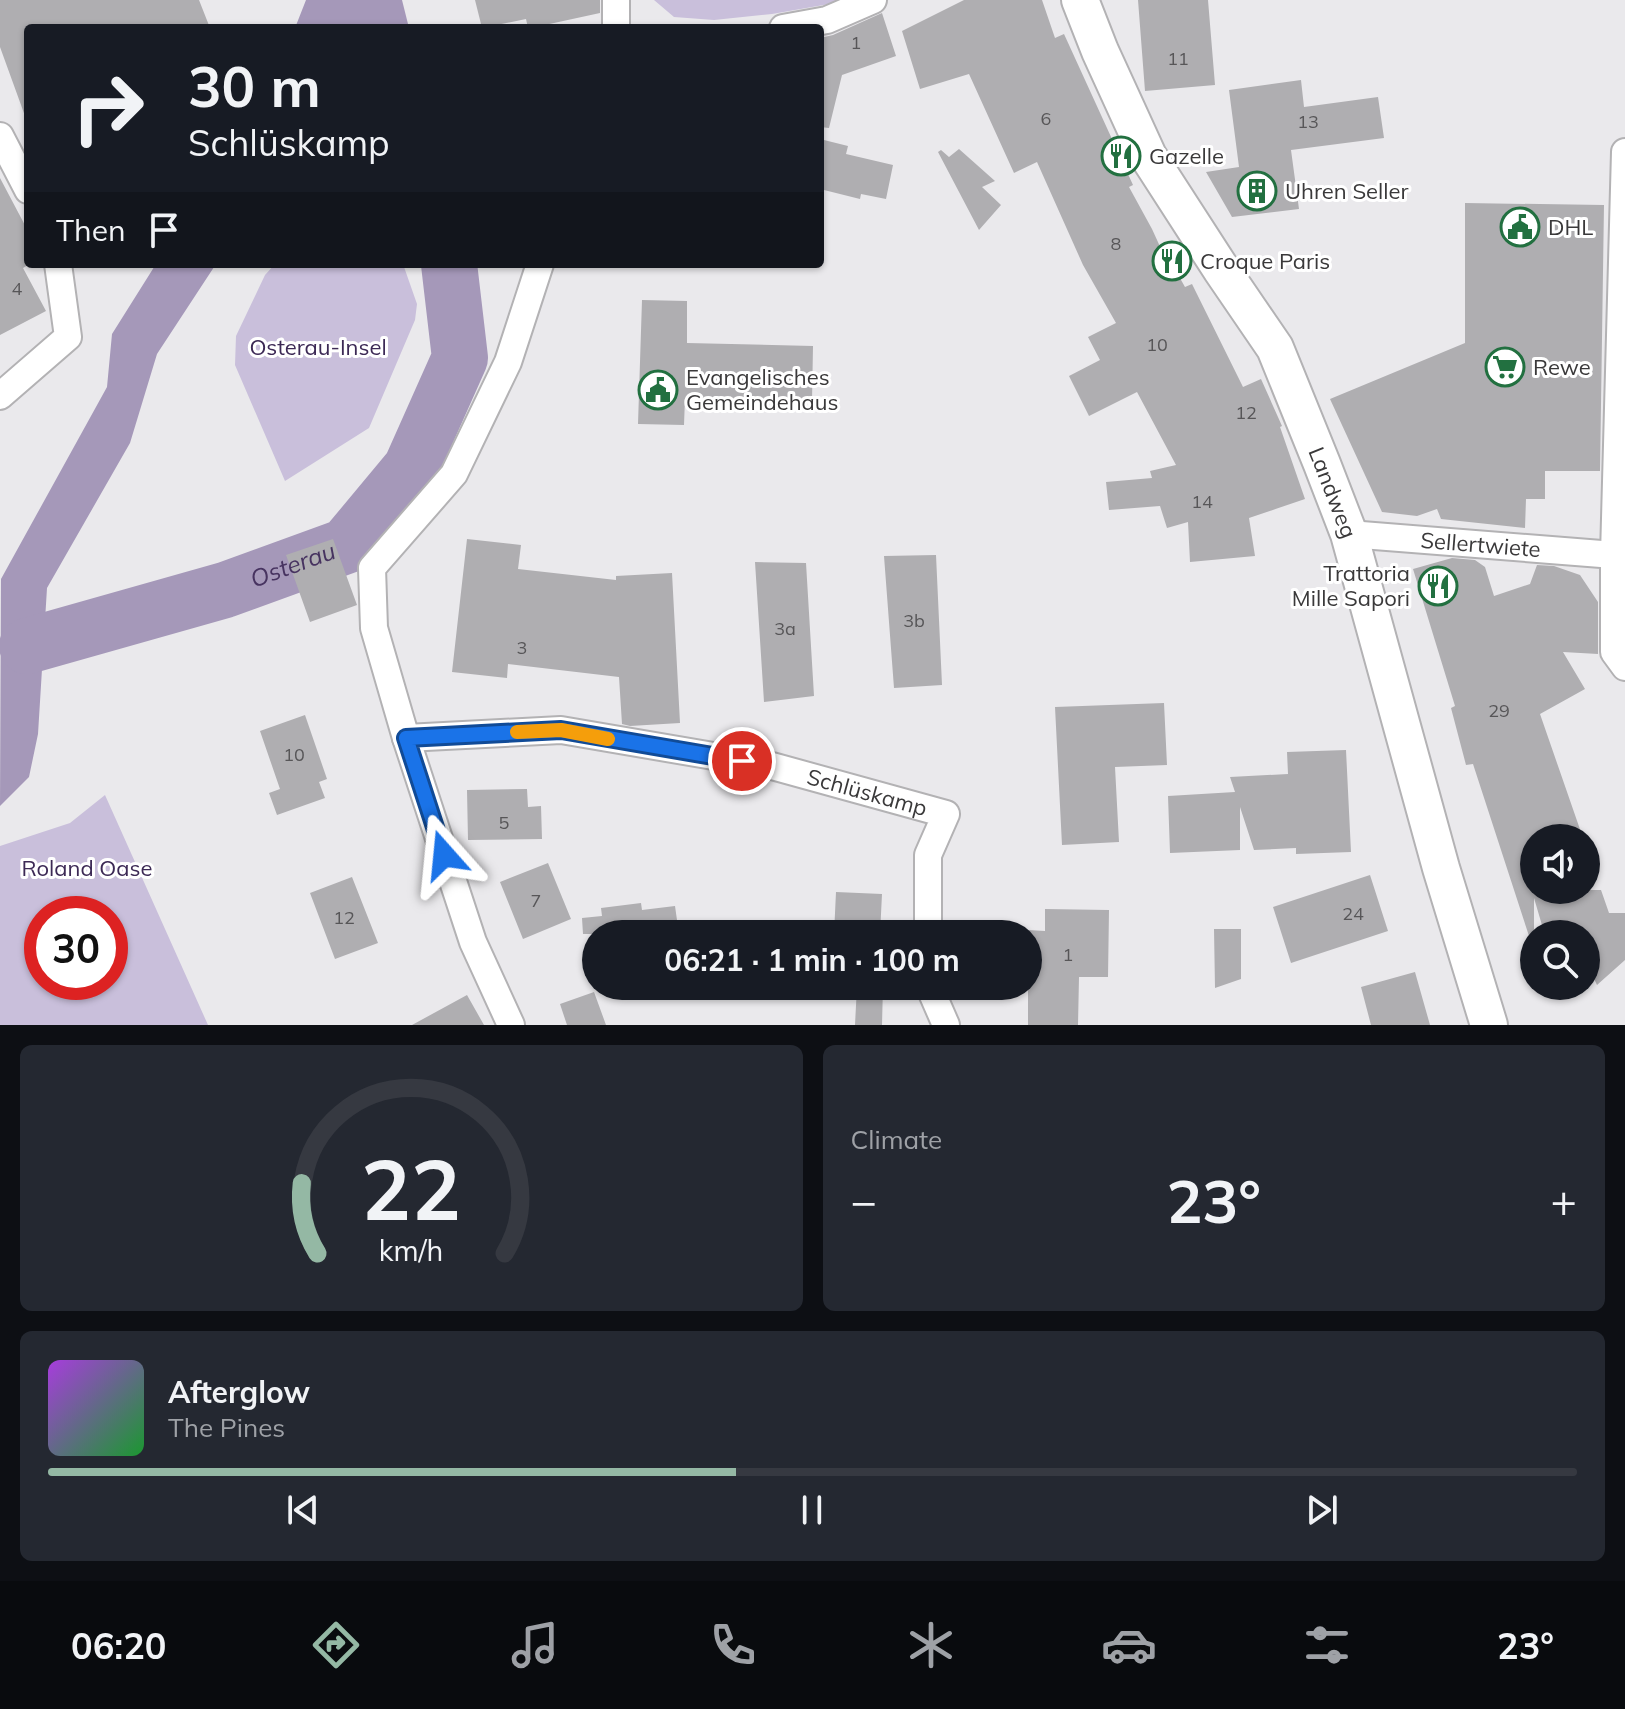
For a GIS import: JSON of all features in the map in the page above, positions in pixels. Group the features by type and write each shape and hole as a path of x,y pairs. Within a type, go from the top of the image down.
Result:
{"street":[{"path":"616,0 616,24"},
{"path":"805,24 827,20 873,0"},
{"name":"Landweg","path":"1080,0 1148,156 1275,348 1349,534 1441,868 1489,1025"},
{"path":"0,136 24,182"},
{"path":"1625,152 1614,555 1614,652 1625,667"},
{"path":"0,396 68,337 59,268"},
{"path":"511,1025 473,942 406,738 374,628 372,568 454,474 508,362 539,268"},
{"name":"Sellertwiete","path":"1349,534 1614,555"},
{"name":"Schlüskamp","path":"406,738 561,730 772,766 946,814 928,855 928,920"},
{"path":"935,1000 946,1025"}],"green space":[{"path":"654,0 852,0 714,20 674,17"},
{"name":"Osterau-Insel","path":"271,268 404,268 417,304 415,320 369,428 285,481 235,365 236,336 265,275"},
{"name":"Roland Oase","path":"105,795 208,1025 0,1025 0,846 70,823"}],"shaded area":[{"path":"306,0 402,0 408,24 297,24"},
{"path":"153,268 213,268 157,354 130,443 47,588 38,734 29,777 0,806 1,579 107,387 112,334"},
{"path":"442,268 466,268 478,325 471,356 444,358 449,307"}],"building":[{"path":"0,0 199,0 208,24 24,24 24,113 0,47"},
{"path":"475,0 600,0 600,13 549,24 527,24 526,19 481,24"},
{"path":"964,0 1042,0 1055,38 1064,34 1133,185 1129,187 1168,264 1172,264 1185,287 1192,284 1243,387 1261,379 1282,426 1305,499 1249,518 1255,556 1190,562 1188,522 1167,528 1160,506 1109,510 1106,482 1152,478 1150,471 1176,465 1137,392 1089,416 1069,376 1100,360 1088,337 1116,323 1083,265 1037,162 1014,173 969,74 920,89 902,31"},
{"path":"1138,0 1208,0 1215,85 1145,91"},
{"path":"882,13 896,56 842,75 829,128 824,127 824,37"},
{"path":"1301,80 1304,107 1378,97 1384,138 1291,150 1299,209 1232,217 1206,172 1239,167 1229,90"},
{"path":"824,140 848,146 846,154 893,165 886,199 861,194 860,199 824,190"},
{"path":"959,149 995,181 982,187 1001,205 979,230 938,152 941,150 949,157"},
{"path":"0,178 24,223 23,268 46,311 0,335"},
{"name":"Rewe","path":"1465,203 1604,205 1600,471 1545,471 1545,499 1526,499 1525,528 1441,519 1437,509 1417,516 1382,512 1330,399 1465,343"},
{"path":"642,300 687,301 687,343 813,346 812,401 685,398 684,425 638,424"},
{"path":"333,539 357,605 310,622 286,555"},
{"path":"467,539 521,545 518,569 616,580 616,576 672,573 680,723 622,724 619,677 508,664 507,678 452,672"},
{"path":"936,555 942,685 894,688 884,556"},
{"path":"1452,558 1475,560 1485,567 1494,596 1530,584 1537,565 1554,566 1580,575 1598,602 1598,654 1563,652 1585,689 1540,714 1578,824 1520,824 1520,904 1534,904 1534,920 1524,920 1473,764 1466,765 1451,708 1455,706 1413,569"},
{"path":"755,562 806,563 814,696 764,702"},
{"path":"1164,703 1167,765 1115,767 1119,842 1062,845 1055,707"},
{"path":"305,715 327,779 319,782 325,798 277,815 269,793 280,789 260,731"},
{"path":"1346,750 1351,852 1296,854 1296,848 1254,850 1240,807 1240,850 1170,853 1168,796 1235,792 1230,777 1288,774 1287,752"},
{"path":"527,789 528,807 541,806 542,839 468,840 467,790"},
{"path":"548,863 571,919 523,939 500,882"},
{"path":"1370,875 1388,931 1291,963 1273,907"},
{"path":"352,877 378,943 335,959 310,893"},
{"path":"1601,890 1609,913 1625,913 1625,960 1600,982 1600,920 1540,920 1536,904 1600,904"},
{"path":"836,892 882,894 881,920 835,920"},
{"path":"641,903 642,910 675,906 677,920 582,920 602,916 601,908"},
{"path":"1045,909 1109,910 1108,977 1079,977 1078,1025 1028,1025 1028,1000 1042,1000 1042,931 1045,931"},
{"path":"1214,929 1241,929 1241,979 1215,988"},
{"path":"1415,972 1430,1025 1371,1025 1361,987"},
{"path":"467,995 484,1025 412,1025"},
{"path":"582,996 582,1000 597,1000 606,1025 567,1025 560,1004"},
{"path":"856,1000 883,1000 882,1025 855,1025"}],"waterway":[{"name":"Osterau","path":"27,646 225,590 346,546 411,468 460,358 449,268"}],"slow traffic":[{"path":"517,732 561,730 608,739"}],"place":[{"name":"Gazelle","path":"1121,156"},
{"name":"Uhren Seller","path":"1257,191"},
{"name":"DHL","path":"1520,227"},
{"name":"Croque Paris","path":"1172,261"},
{"name":"Rewe","path":"1505,367"},
{"name":"Evangelisches Gemeindehaus","path":"658,390"},
{"name":"Trattoria Mille Sapori","path":"1438,586"}],"route":[{"path":"444,855 406,738 561,730 742,761"}]}
